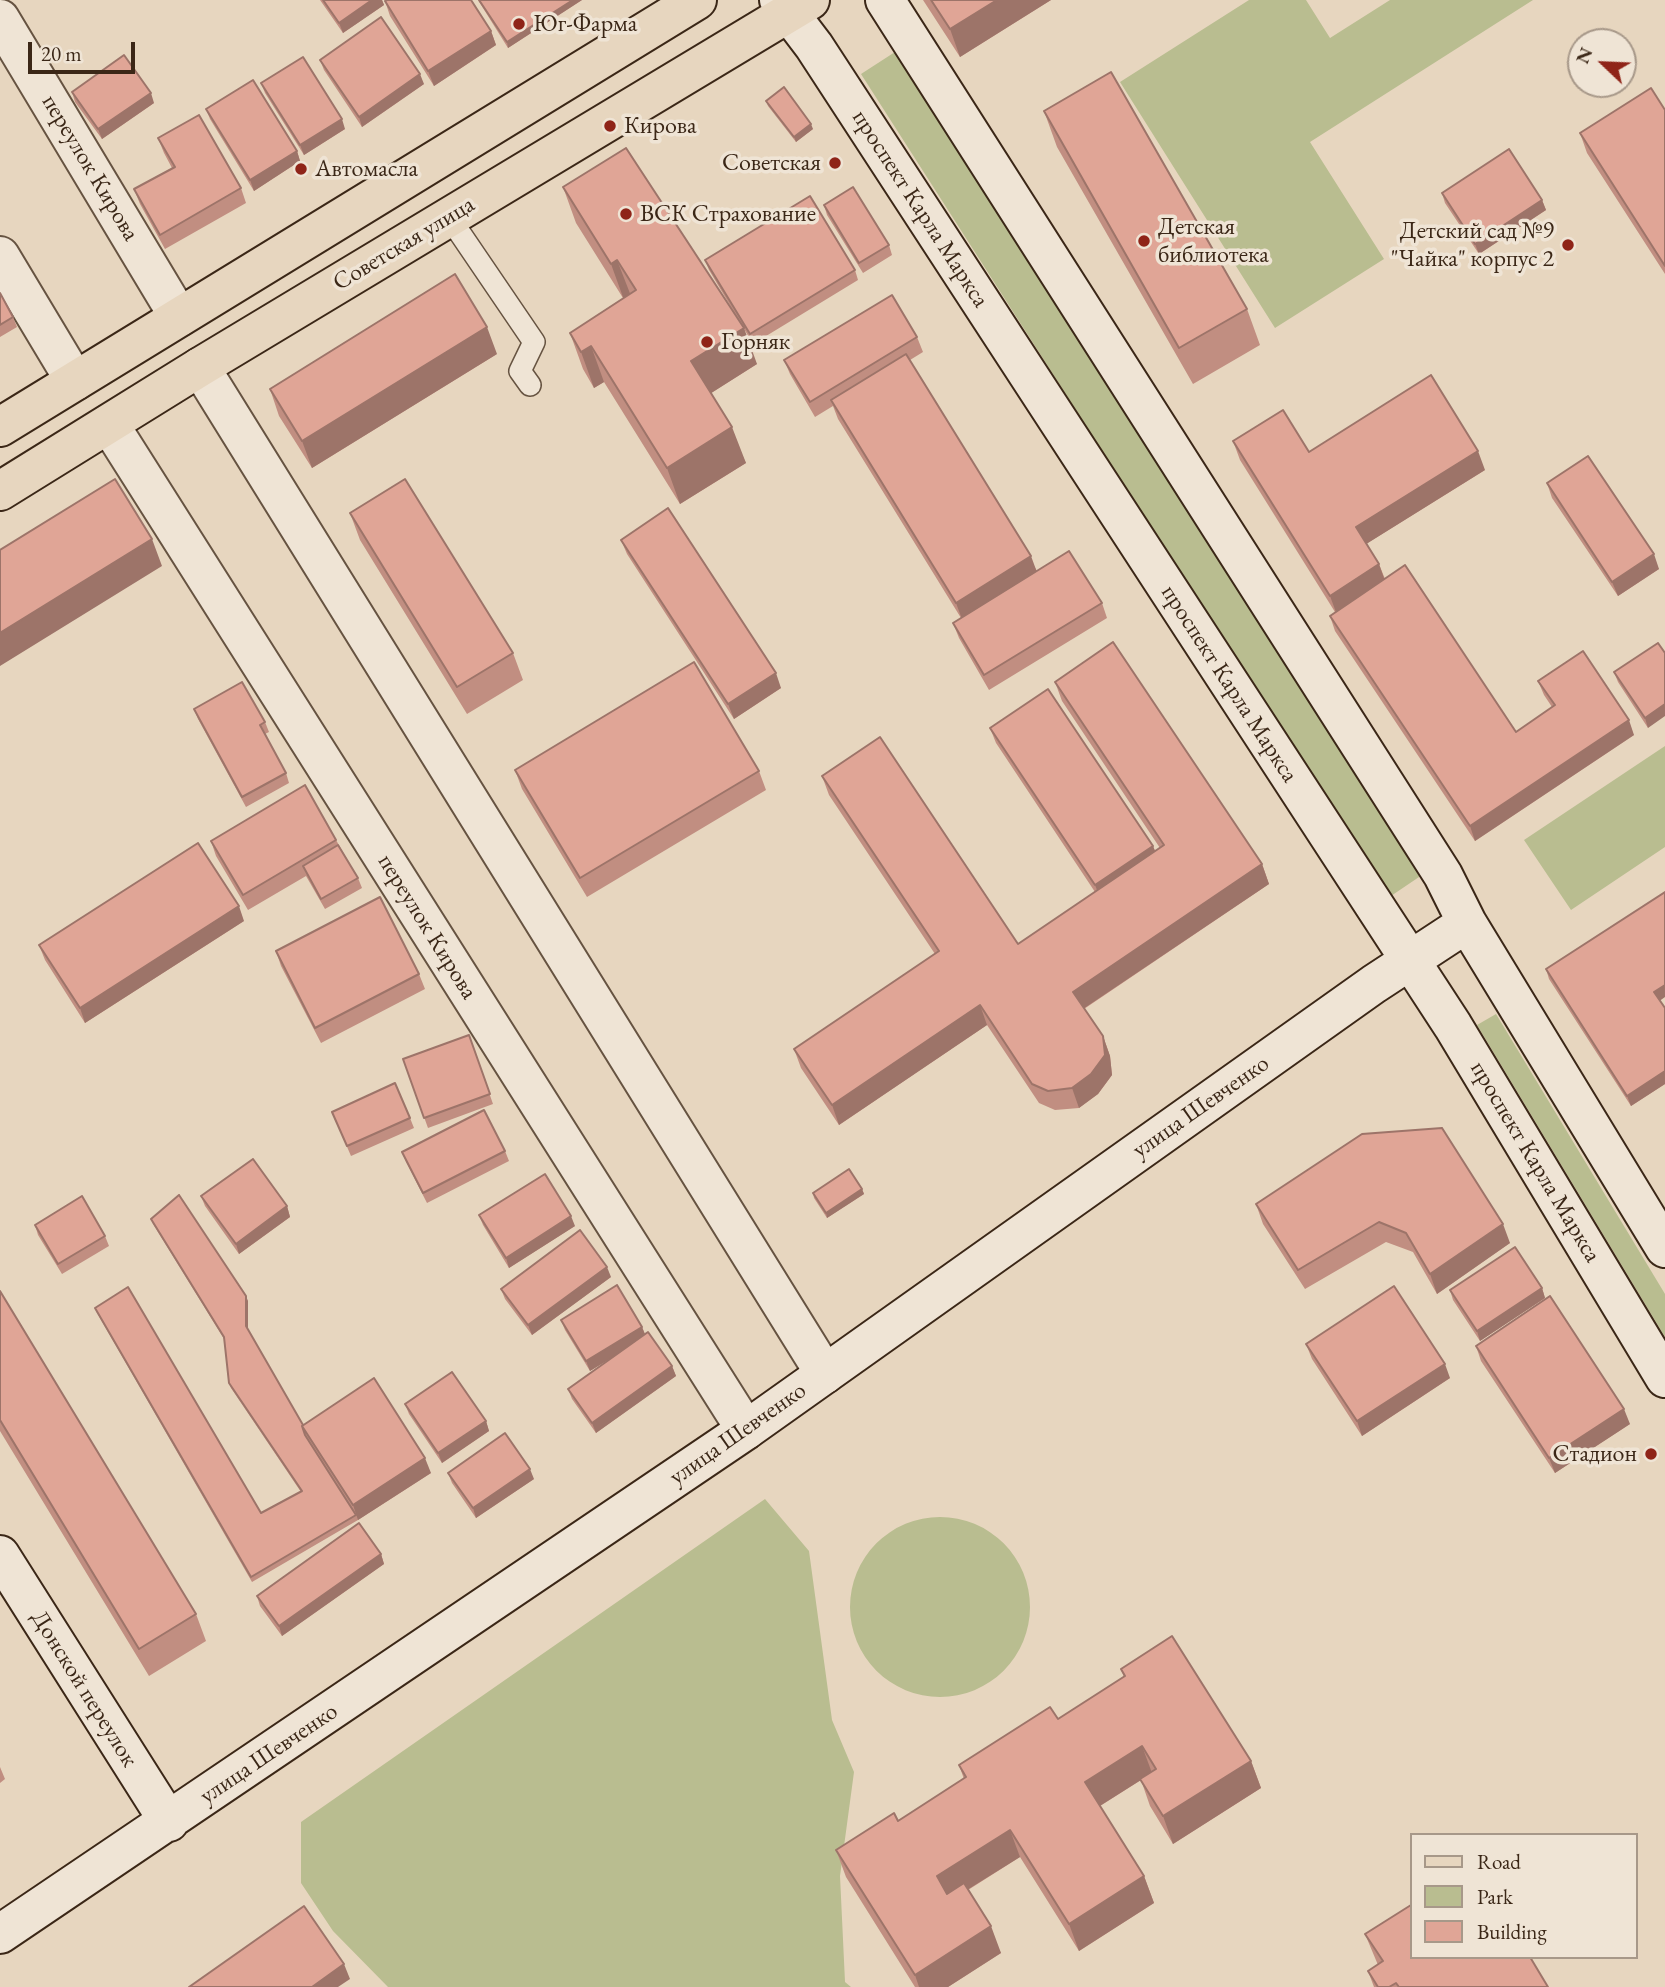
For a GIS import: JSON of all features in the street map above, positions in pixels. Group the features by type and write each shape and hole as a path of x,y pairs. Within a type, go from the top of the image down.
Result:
{"main road":[{"path":"0,427 697,0"},
{"name":"Советская улица","path":"0,491 793,5"}],"street":[{"path":"886,0 1443,875 1467,923 1665,1248"},
{"name":"проспект Карла Маркса","path":"793,5 814,46 1412,961 1665,1378"},
{"name":"переулок Кирова","path":"0,19 179,317"},
{"path":"0,256 75,381"},
{"path":"200,367 825,1374"},
{"name":"переулок Кирова","path":"109,424 746,1430"},
{"name":"улица Шевченко","path":"0,1934 746,1430 1467,923"},
{"name":"Донской переулок","path":"0,1555 169,1822"}],"lane":[{"path":"449,217 534,342 520,370 530,385"}],"green space":[{"path":"1249,0 1306,0 1330,38 1390,0 1533,0 1310,142 1384,259 1275,328 1120,82"},
{"path":"895,52 1422,875 1388,898 861,74"},
{"path":"1665,746 1665,847 1571,910 1524,840"},
{"path":"1496,1014 1665,1294 1665,1337 1477,1025"},
{"path":"765,1499 809,1551 832,1720 854,1772 840,1876 845,1982 851,1987 388,1987 333,1931 301,1883 301,1822"},
{"path":"940,1517 974,1524 1004,1543 1023,1573 1030,1607 1023,1641 1004,1671 974,1690 940,1697 906,1690 876,1671 857,1641 850,1607 857,1573 876,1543 906,1524"}],"building":[{"path":"323,0 372,0 339,23"},
{"path":"471,0 491,31 428,71 385,1"},
{"name":"Юг-Фарма","path":"479,0 573,0 507,42"},
{"path":"931,0 997,0 950,29"},
{"path":"381,17 420,74 359,117 320,60"},
{"path":"124,55 151,93 98,129 72,92"},
{"path":"303,57 342,119 300,145 261,83"},
{"path":"1111,72 1247,309 1179,348 1044,111"},
{"path":"253,80 297,151 250,180 206,109"},
{"path":"784,87 811,124 794,137 766,101"},
{"path":"1651,88 1665,110 1665,266 1580,133"},
{"path":"199,115 241,188 160,235 134,189 175,167 158,138"},
{"path":"626,148 744,328 691,361 732,427 667,468 591,346 581,352 570,333 636,290 617,260 611,264 563,187"},
{"path":"1509,149 1542,200 1475,244 1442,193"},
{"path":"853,187 889,245 859,263 824,205"},
{"path":"810,196 855,270 750,334 705,260"},
{"path":"455,274 487,327 302,441 270,389"},
{"path":"0,293 13,317 0,325"},
{"path":"892,295 917,337 810,402 784,360"},
{"path":"906,354 1031,556 956,603 831,400"},
{"path":"1431,375 1478,451 1356,527 1379,564 1330,596 1233,441 1283,410 1309,452"},
{"path":"1588,456 1654,554 1612,582 1547,483"},
{"path":"115,479 152,539 0,633 0,550"},
{"path":"405,479 513,653 457,687 350,513"},
{"path":"668,508 776,673 728,704 621,540"},
{"path":"1069,551 1102,603 984,675 953,623"},
{"path":"1405,565 1516,732 1555,705 1538,681 1583,651 1629,720 1470,826 1330,616"},
{"path":"1113,642 1262,864 1073,992 1103,1036 1105,1055 1091,1074 1072,1088 1048,1091 1032,1084 980,1005 832,1105 794,1049 939,951 822,776 880,737 1018,944 1164,845 1055,682"},
{"path":"1658,643 1665,653 1665,704 1645,718 1614,672"},
{"path":"694,662 759,771 580,878 515,770"},
{"path":"242,682 265,722 260,725 286,773 242,797 194,709"},
{"path":"1048,689 1153,846 1095,885 990,728"},
{"path":"305,785 336,840 243,895 211,841"},
{"path":"198,843 239,906 80,1008 39,945"},
{"path":"338,845 358,878 321,899 303,866"},
{"path":"1665,892 1665,985 1654,992 1665,1008 1665,1071 1627,1096 1546,969"},
{"path":"380,897 419,974 315,1028 276,951"},
{"path":"469,1035 490,1094 424,1118 403,1059"},
{"path":"395,1083 410,1118 347,1146 332,1112"},
{"path":"484,1110 505,1151 423,1193 402,1152"},
{"path":"1442,1128 1503,1224 1430,1274 1406,1233 1379,1222 1298,1270 1256,1204 1362,1134"},
{"path":"253,1159 287,1206 236,1244 201,1196"},
{"path":"849,1169 862,1189 826,1213 813,1193"},
{"path":"545,1174 571,1216 506,1258 479,1215"},
{"path":"179,1195 246,1296 246,1326 303,1425 305,1435 356,1515 251,1577 95,1308 128,1287 261,1513 302,1491 229,1383 224,1337 151,1219"},
{"path":"82,1196 105,1236 58,1264 35,1225"},
{"path":"580,1230 607,1267 528,1325 501,1289"},
{"path":"1515,1247 1542,1288 1477,1331 1450,1290"},
{"path":"617,1285 642,1327 586,1361 561,1320"},
{"path":"1394,1286 1445,1364 1357,1421 1306,1344"},
{"path":"0,1291 196,1614 139,1649 0,1420"},
{"path":"1550,1296 1624,1409 1549,1458 1476,1346"},
{"path":"648,1332 672,1366 592,1423 568,1389"},
{"path":"452,1372 486,1421 438,1453 405,1404"},
{"path":"374,1378 425,1458 353,1505 302,1426"},
{"path":"505,1433 530,1469 473,1508 448,1473"},
{"path":"359,1523 381,1554 279,1626 257,1596"},
{"path":"1172,1636 1251,1761 1163,1816 1140,1779 1156,1769 1142,1746 1085,1782 1144,1876 1069,1924 1010,1830 937,1876 947,1894 964,1883 991,1926 915,1975 836,1850 894,1813 898,1821 966,1777 959,1765 1050,1707 1058,1719 1125,1676 1121,1669"},
{"path":"304,1906 344,1964 312,1987 189,1987"},
{"path":"1410,1906 1410,1959 1531,1959 1548,1987 1399,1987 1396,1983 1389,1987 1378,1987 1368,1971 1383,1961 1365,1934"}],"place":[{"name":"Юг-Фарма","path":"519,24"},
{"name":"Кирова","path":"610,126"},
{"name":"Советская","path":"835,163"},
{"name":"Автомасла","path":"301,169"},
{"name":"ВСК Страхование","path":"626,214"},
{"name":"Детская библиотека","path":"1144,241"},
{"name":"Детский сад №9 \"Чайка\" корпус 2","path":"1568,245"},
{"name":"Горняк","path":"707,342"},
{"name":"Стадион","path":"1651,1454"}]}
